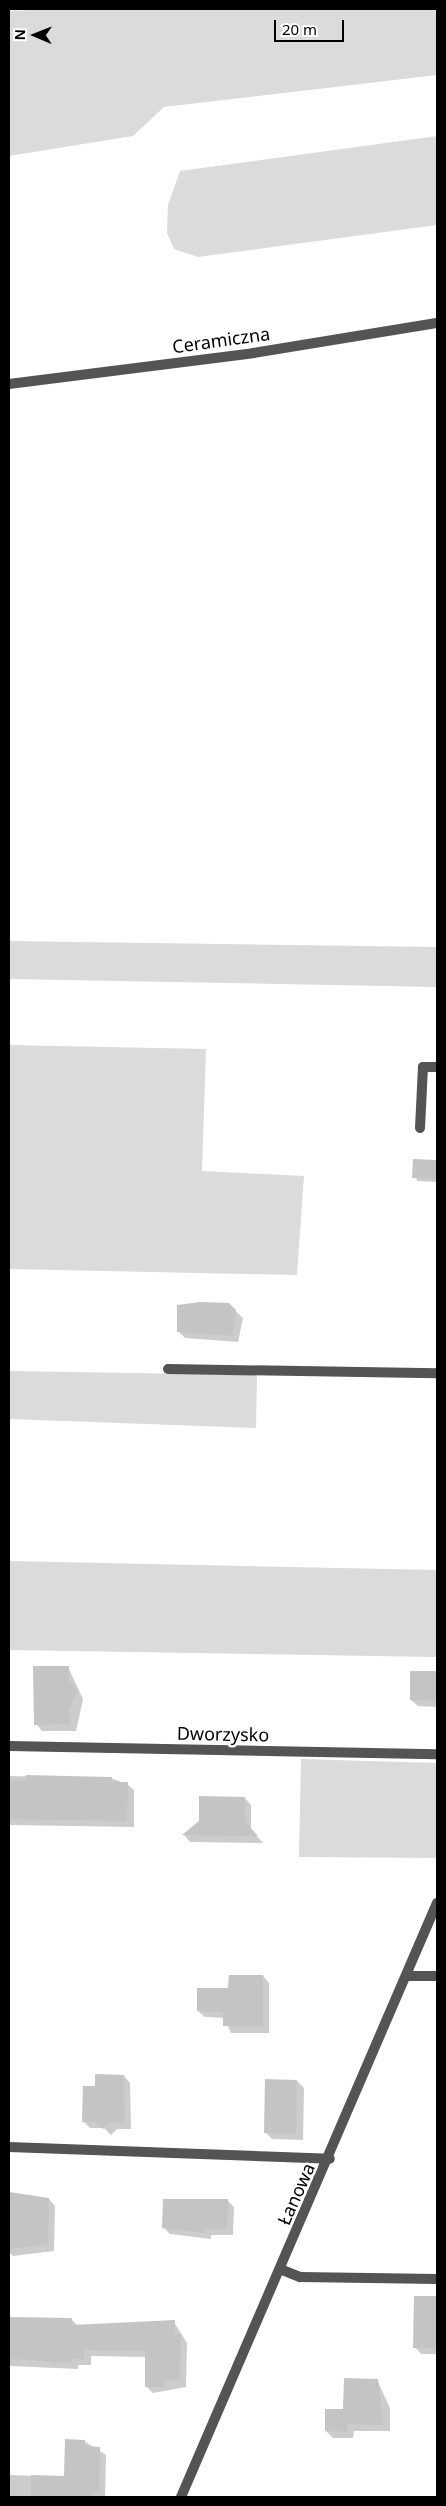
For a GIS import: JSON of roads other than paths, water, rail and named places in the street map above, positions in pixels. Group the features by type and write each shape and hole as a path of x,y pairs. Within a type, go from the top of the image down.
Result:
{"street":[{"name":"Ceramiczna","path":"9,384 253,352 437,323"},
{"path":"420,1128 423,1066 437,1067"},
{"path":"168,1369 437,1373"},
{"name":"Dworzysko","path":"9,1746 437,1754"},
{"name":"Łanowa","path":"182,2497 280,2269 330,2159 437,1904"},
{"path":"408,1976 437,1976"},
{"path":"9,2147 330,2159"},
{"path":"280,2269 300,2277 437,2279"}]}
